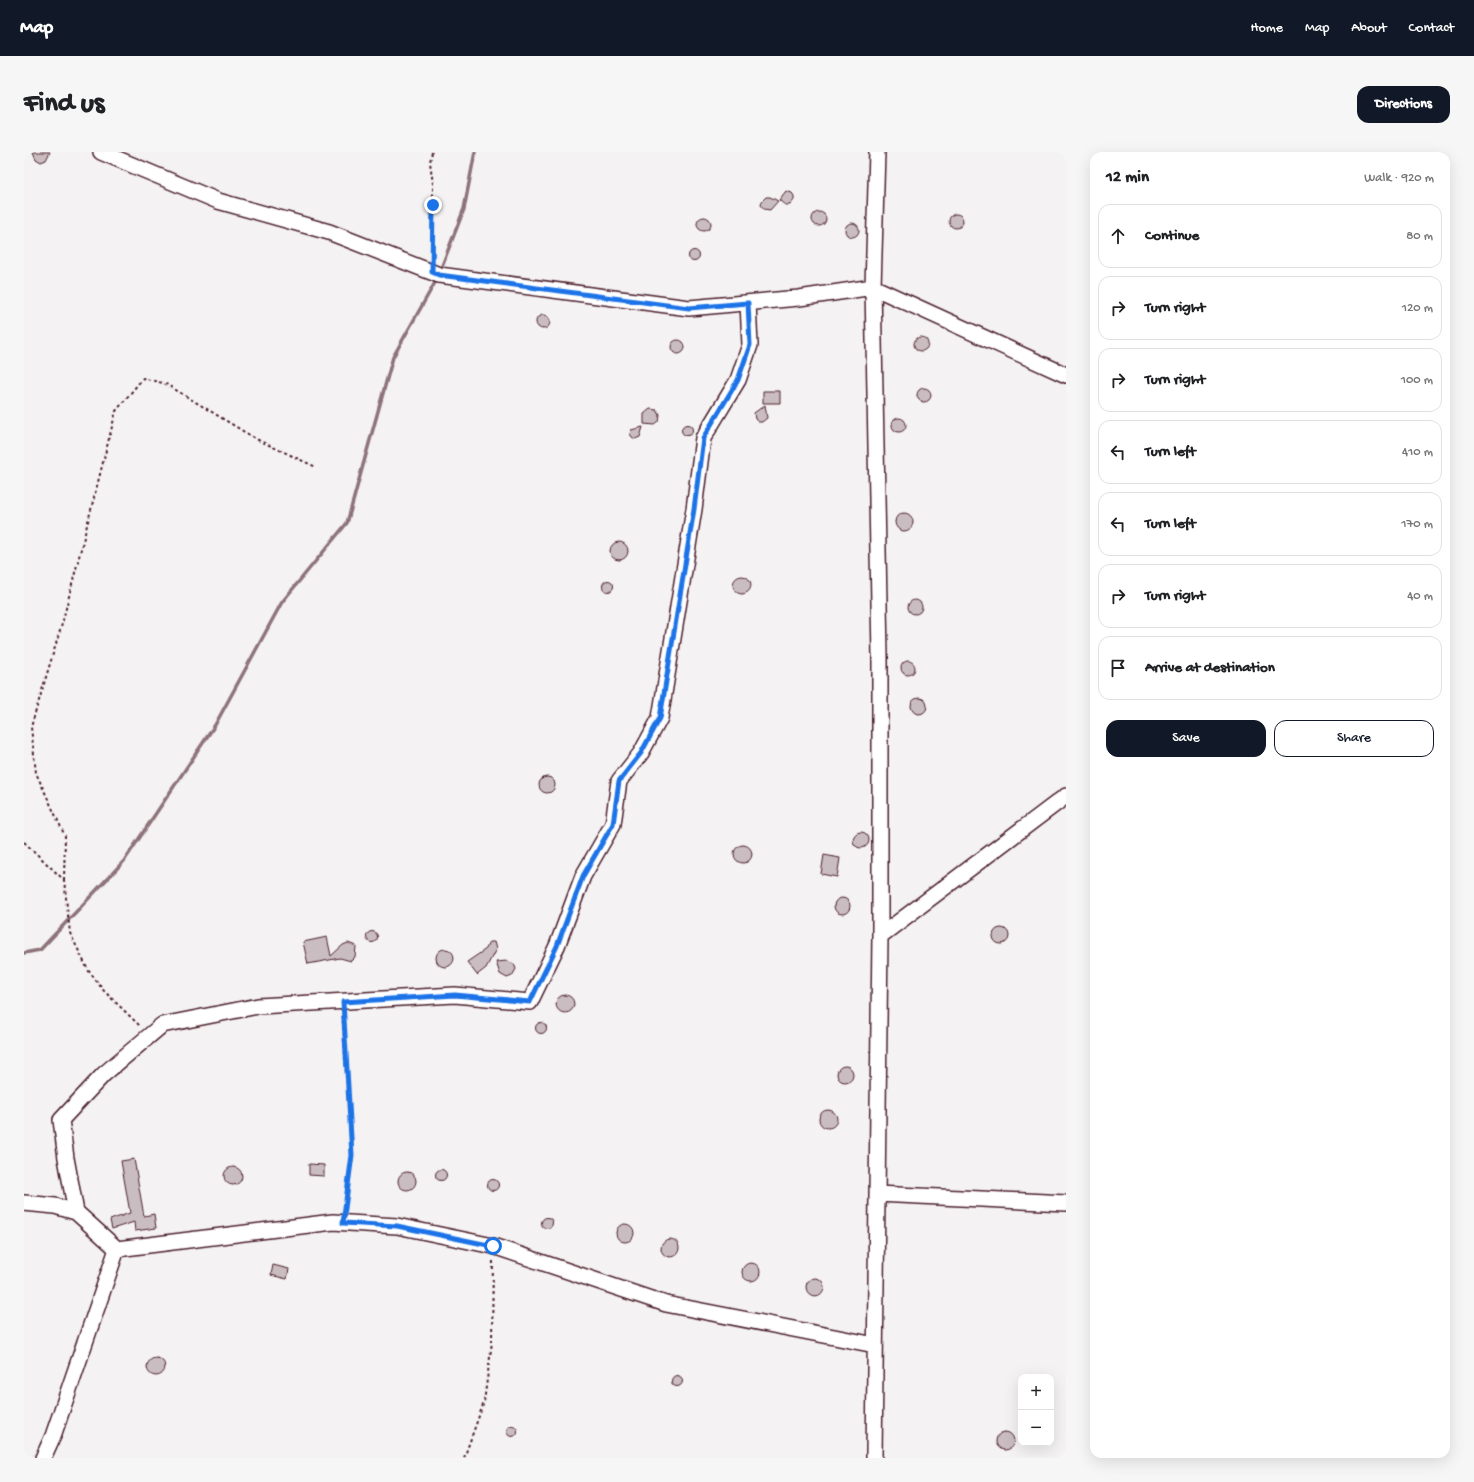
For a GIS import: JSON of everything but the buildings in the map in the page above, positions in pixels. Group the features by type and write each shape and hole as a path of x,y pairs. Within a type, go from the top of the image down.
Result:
{"street":[{"path":"101,152 218,202 329,232 439,275 689,308 799,298 873,287 1066,375"},
{"path":"874,1458 880,936 880,656 873,287 877,152"},
{"path":"76,1212 61,1120 104,1074 162,1025 258,1006 455,995 530,1002 557,946 583,876 613,824 619,781 641,753 660,718 694,509 703,438 738,380 750,345 748,303"},
{"path":"880,936 1066,796"},
{"path":"877,1194 1066,1203"},
{"path":"24,1203 55,1206 76,1212 117,1249 333,1222 397,1226 493,1246 666,1304 875,1345"},
{"path":"43,1458 53,1436 117,1249"}],"path":[{"path":"432,152 430,162 433,191 432,272"},
{"path":"149,1036 104,991 88,970 70,933 64,880 65,836 36,772 31,727 62,624 116,411 143,378 166,384 256,439 316,467"},
{"path":"24,842 64,880"},
{"path":"343,1002 352,1155 343,1223"},
{"path":"464,1458 484,1402 492,1342 493,1246"}],"waterway":[{"path":"440,271 464,209 475,152"},
{"path":"24,953 40,950 124,861 215,725 282,602 347,523 393,357 437,279"}],"route":[{"path":"433,205 432,272 439,275 689,308 748,303 750,345 738,380 703,438 694,509 660,718 641,753 619,781 613,824 583,876 557,946 530,1002 455,995 343,1002 342,1007 350,1095 352,1155 343,1223 397,1226 493,1246"}]}
